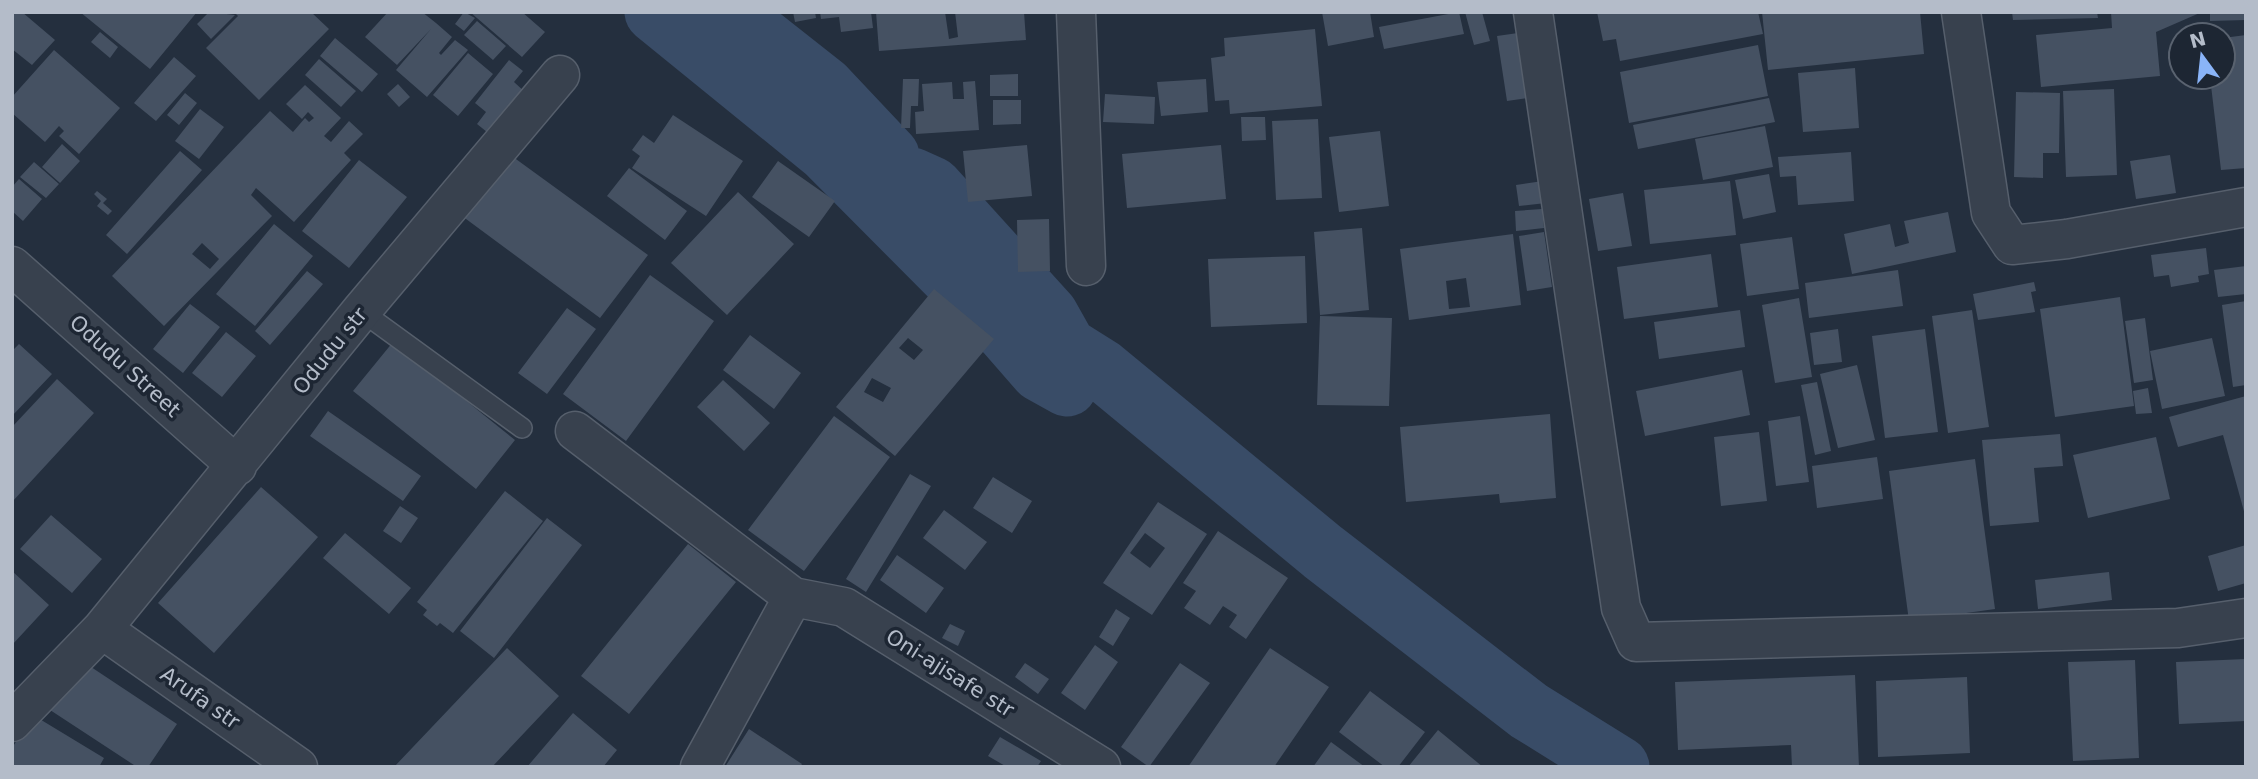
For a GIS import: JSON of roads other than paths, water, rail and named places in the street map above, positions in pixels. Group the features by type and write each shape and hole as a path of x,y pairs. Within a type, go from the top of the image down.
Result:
{"street":[{"path":"1076,12 1086,266"},
{"path":"1533,12 1621,608 1636,642 2178,628 2246,618"},
{"path":"1961,12 1991,213 2012,245 2067,239 2246,207"},
{"name":"Odudu str","path":"12,722 102,629 362,311 560,75"},
{"name":"Odudu Street","path":"12,266 237,466"},
{"name":"Oni-ajisafe str","path":"575,432 793,597 844,607 1101,767"},
{"path":"700,767 793,597"},
{"name":"Arufa str","path":"102,629 298,767"}],"lane":[{"path":"362,311 523,428"}],"waterway":[{"path":"655,12 826,151 1006,332 1040,371 1067,386"},
{"path":"729,12 824,87 889,156 890,175 912,178 932,187 1048,315 1066,347 1101,369 1323,552 1529,711 1619,767"}]}
